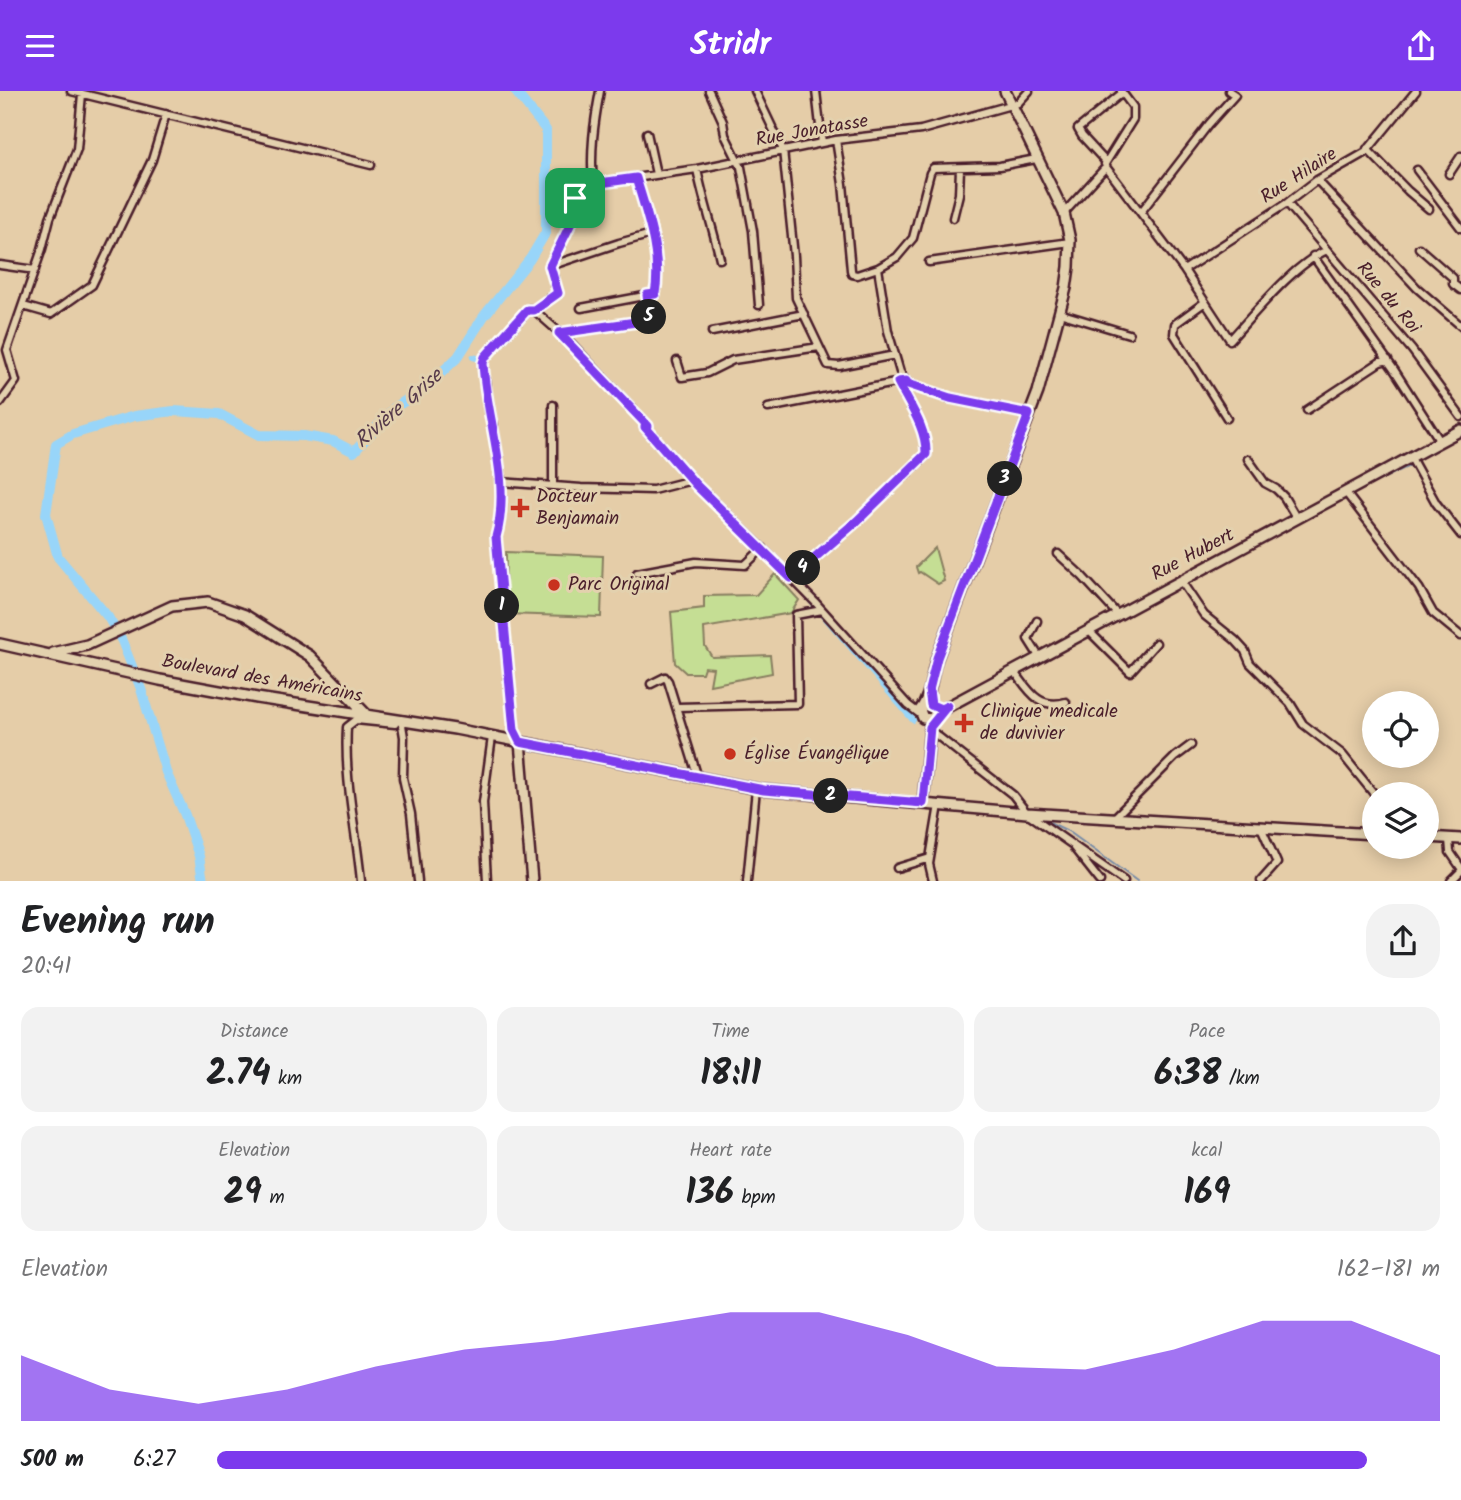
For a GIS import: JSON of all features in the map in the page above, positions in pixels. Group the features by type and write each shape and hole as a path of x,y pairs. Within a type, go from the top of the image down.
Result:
{"main road":[{"path":"923,803 931,678 1038,392 1068,275 1070,242 1064,213 1005,91"},
{"name":"Rue Hubert","path":"930,712 1015,672 1461,430"},
{"path":"41,653 65,651 87,645 157,612 184,603 202,602 233,610 310,656 366,714"},
{"name":"Boulevard des Américains","path":"0,644 160,680 418,723 756,789 1027,813 1362,833"},
{"path":"520,742 532,880"},
{"path":"1439,838 1461,839"}],"street":[{"path":"71,91 371,165"},
{"path":"520,742 514,730 496,537 501,517 500,482 483,363 485,357 531,310 558,293 550,266 572,221 575,198 579,192 593,184 593,125 600,91"},
{"path":"709,91 723,122 725,135 739,160 754,239 759,305"},
{"path":"755,91 783,150 796,298 828,365 839,366 895,355"},
{"path":"816,91 822,143"},
{"name":"Rue Jonatasse","path":"593,184 697,169 836,140 921,130 1018,103 1029,91"},
{"path":"1141,212 1209,124 1235,95 1229,91"},
{"name":"Rue Hilaire","path":"1184,270 1367,149 1416,91"},
{"path":"1064,213 1106,164 1133,119 1133,107 1121,92 1077,128 1106,164 1184,270 1230,340 1256,309 1313,256 1327,250"},
{"path":"0,403 16,381 4,349 23,306 50,218 77,149 82,94"},
{"path":"23,306 51,314 92,285 152,160 166,114"},
{"path":"647,133 656,174"},
{"path":"836,140 851,270 852,274 857,275 878,268 897,257 913,238 931,170 1000,166 1037,159"},
{"path":"1367,149 1429,209"},
{"path":"1449,174 1461,156"},
{"path":"953,218 959,194 960,168"},
{"path":"697,169 703,201 710,214 720,259"},
{"path":"1417,170 1461,228"},
{"path":"581,308 655,294 658,276 652,235 636,178"},
{"path":"1317,180 1417,288 1461,326"},
{"name":"Rue du Roi","path":"1287,203 1412,351 1461,417"},
{"path":"550,266 652,235"},
{"path":"929,262 1070,242"},
{"path":"1419,248 1454,278 1453,284 1461,290"},
{"path":"1313,256 1388,361 1440,441"},
{"path":"0,265 35,270"},
{"path":"791,578 857,521 926,454 927,443 902,382 888,331 878,268"},
{"path":"559,333 650,320 647,295"},
{"path":"1205,302 1175,324 1174,334 1227,418"},
{"path":"531,310 559,333 648,426 645,427 692,480 822,610 908,705 930,712 1013,795 1027,813 1124,880"},
{"path":"1059,313 1129,334"},
{"path":"712,332 804,314"},
{"path":"677,362 682,377 707,373 733,360 819,347"},
{"path":"1307,410 1380,362 1388,361"},
{"path":"768,408 902,382 950,398 1029,414"},
{"path":"553,405 553,485"},
{"path":"1410,456 1436,503 1461,535"},
{"path":"1248,459 1265,483 1276,489 1297,519"},
{"path":"500,482 653,490 692,480"},
{"path":"1346,493 1419,588 1433,613 1461,636"},
{"path":"637,573 696,562 744,565 762,548"},
{"path":"1058,554 1118,615"},
{"path":"1181,581 1204,615 1236,640 1259,673 1290,703 1300,720 1342,754 1365,782"},
{"path":"677,707 798,704 796,615 822,610"},
{"path":"1037,621 1028,639 1040,658"},
{"path":"1089,631 1130,672 1156,643"},
{"path":"1015,672 1033,696 1052,705 1066,702"},
{"path":"650,684 665,677 698,778"},
{"path":"360,880 346,772 347,727 356,720 402,725 418,723"},
{"path":"402,725 403,778 411,814 418,880"},
{"path":"487,880 483,802 492,737"},
{"path":"1114,818 1175,757 1191,745"},
{"path":"747,880 756,789"},
{"path":"933,880 929,864 939,805"},
{"path":"1261,827 1277,863 1261,880"},
{"path":"1449,839 1449,847 1461,870 1451,880"},
{"path":"1068,841 1100,880"},
{"path":"897,868 930,858"}],"green space":[{"path":"935,548 944,581 938,584 918,573 916,567"},
{"name":"Parc Original","path":"506,552 603,556 601,617 505,614"},
{"path":"775,574 799,600 791,613 704,628 705,646 712,657 770,655 772,673 710,685 713,668 704,667 702,673 686,673 675,663 671,612 704,608 704,596 756,595"}],"waterway":[{"name":"Rivière Grise","path":"203,881 199,856 166,772 141,689 122,641 108,617 58,557 46,514 56,444 73,434 134,416 174,411 219,414 259,435 304,436 333,441 354,452 394,408 425,388 458,357 484,316 530,259 546,232 546,130 515,91"},
{"path":"473,357 480,359 487,356"},
{"path":"1353,493 1409,466"},
{"path":"810,600 913,720"},
{"path":"935,727 942,736"},
{"path":"982,767 1016,792 1024,802"},
{"path":"1047,821 1068,831 1137,881"}],"place":[{"name":"Docteur Benjamain","path":"520,508"},
{"name":"Parc Original","path":"554,585"},
{"name":"Clinique medicale de duvivier","path":"964,723"},
{"name":"Église Évangélique","path":"730,754"}],"route":[{"path":"636,178 652,235 658,276 655,294 647,295 650,320 559,333 648,426 645,427 696,485 791,578 857,521 926,454 927,443 921,426 898,382 906,381 950,398 1029,414 931,678 931,705 941,709 947,706 930,727 923,803 764,790 520,742 514,730 496,537 501,517 500,482 483,363 485,357 527,310 534,310 558,293 550,266 572,221 575,198 579,192 593,184 636,178"}]}
